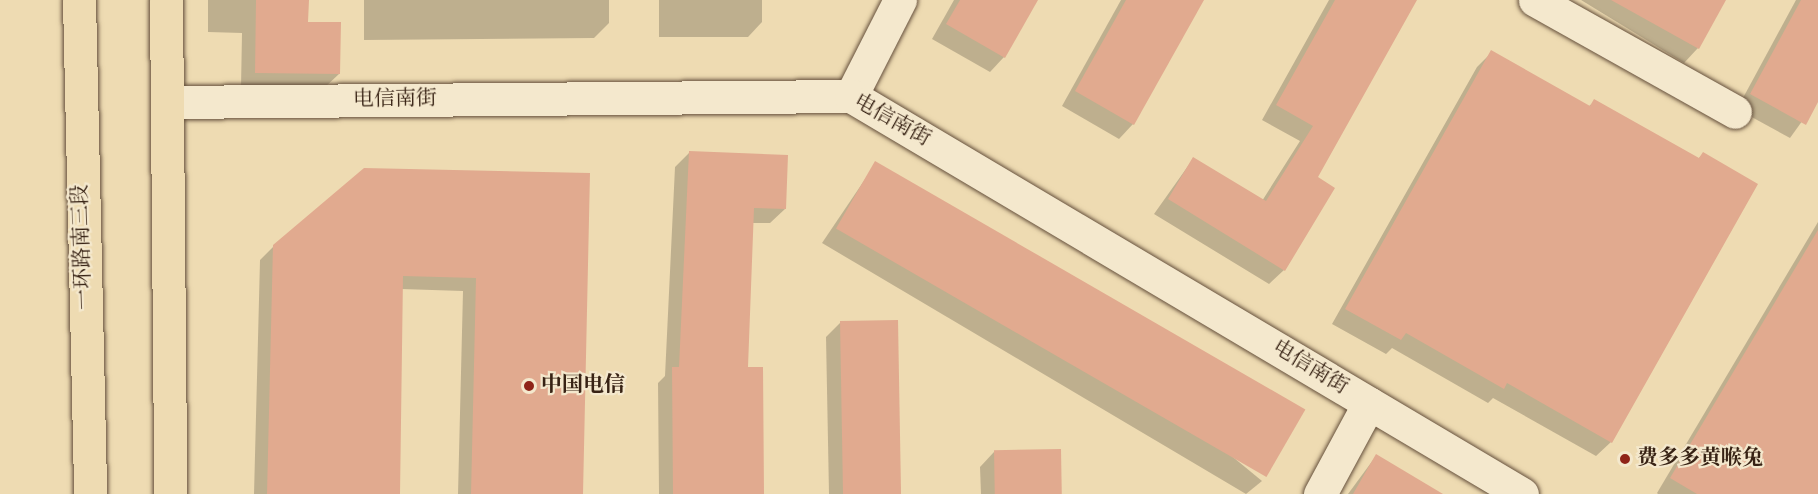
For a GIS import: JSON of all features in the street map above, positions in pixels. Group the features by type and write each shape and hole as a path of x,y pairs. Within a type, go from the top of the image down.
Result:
{"main road":[{"name":"一环路南三段","path":"79,0 90,494"},
{"path":"166,0 170,494"}],"street":[{"path":"851,96 900,0"},
{"path":"1535,0 1735,112"},
{"name":"电信南街","path":"167,102 851,96 1522,494"},
{"path":"1320,494 1369,403"}],"building":[{"path":"256,0 309,0 308,22 341,22 340,74 255,73"},
{"path":"960,0 1038,0 1005,58 946,24"},
{"path":"1126,0 1204,0 1134,125 1075,91"},
{"path":"1335,0 1417,0 1318,177 1335,188 1285,271 1168,199 1193,157 1266,201 1313,126 1276,105"},
{"path":"1611,0 1726,0 1699,49"},
{"path":"1801,0 1818,0 1818,102 1806,125 1750,94"},
{"path":"1491,50 1590,106 1594,99 1699,158 1703,152 1758,184 1612,443 1507,383 1504,389 1406,333 1401,340 1345,309"},
{"path":"689,151 788,155 786,209 754,208 748,367 763,367 764,494 673,494 672,367 679,367"},
{"path":"875,161 1305,409 1266,477 836,229"},
{"name":"中国电信","path":"364,168 590,173 583,494 471,494 476,278 403,276 400,494 267,494 273,245"},
{"path":"1818,230 1818,494 1697,494 1670,478"},
{"path":"898,320 901,494 843,494 840,321"},
{"path":"1061,449 1062,494 995,494 994,450"},
{"path":"1376,454 1443,494 1353,494"}],"place":[{"name":"中国电信","path":"529,386"},
{"name":"费多多黄喉兔","path":"1625,459"}]}
